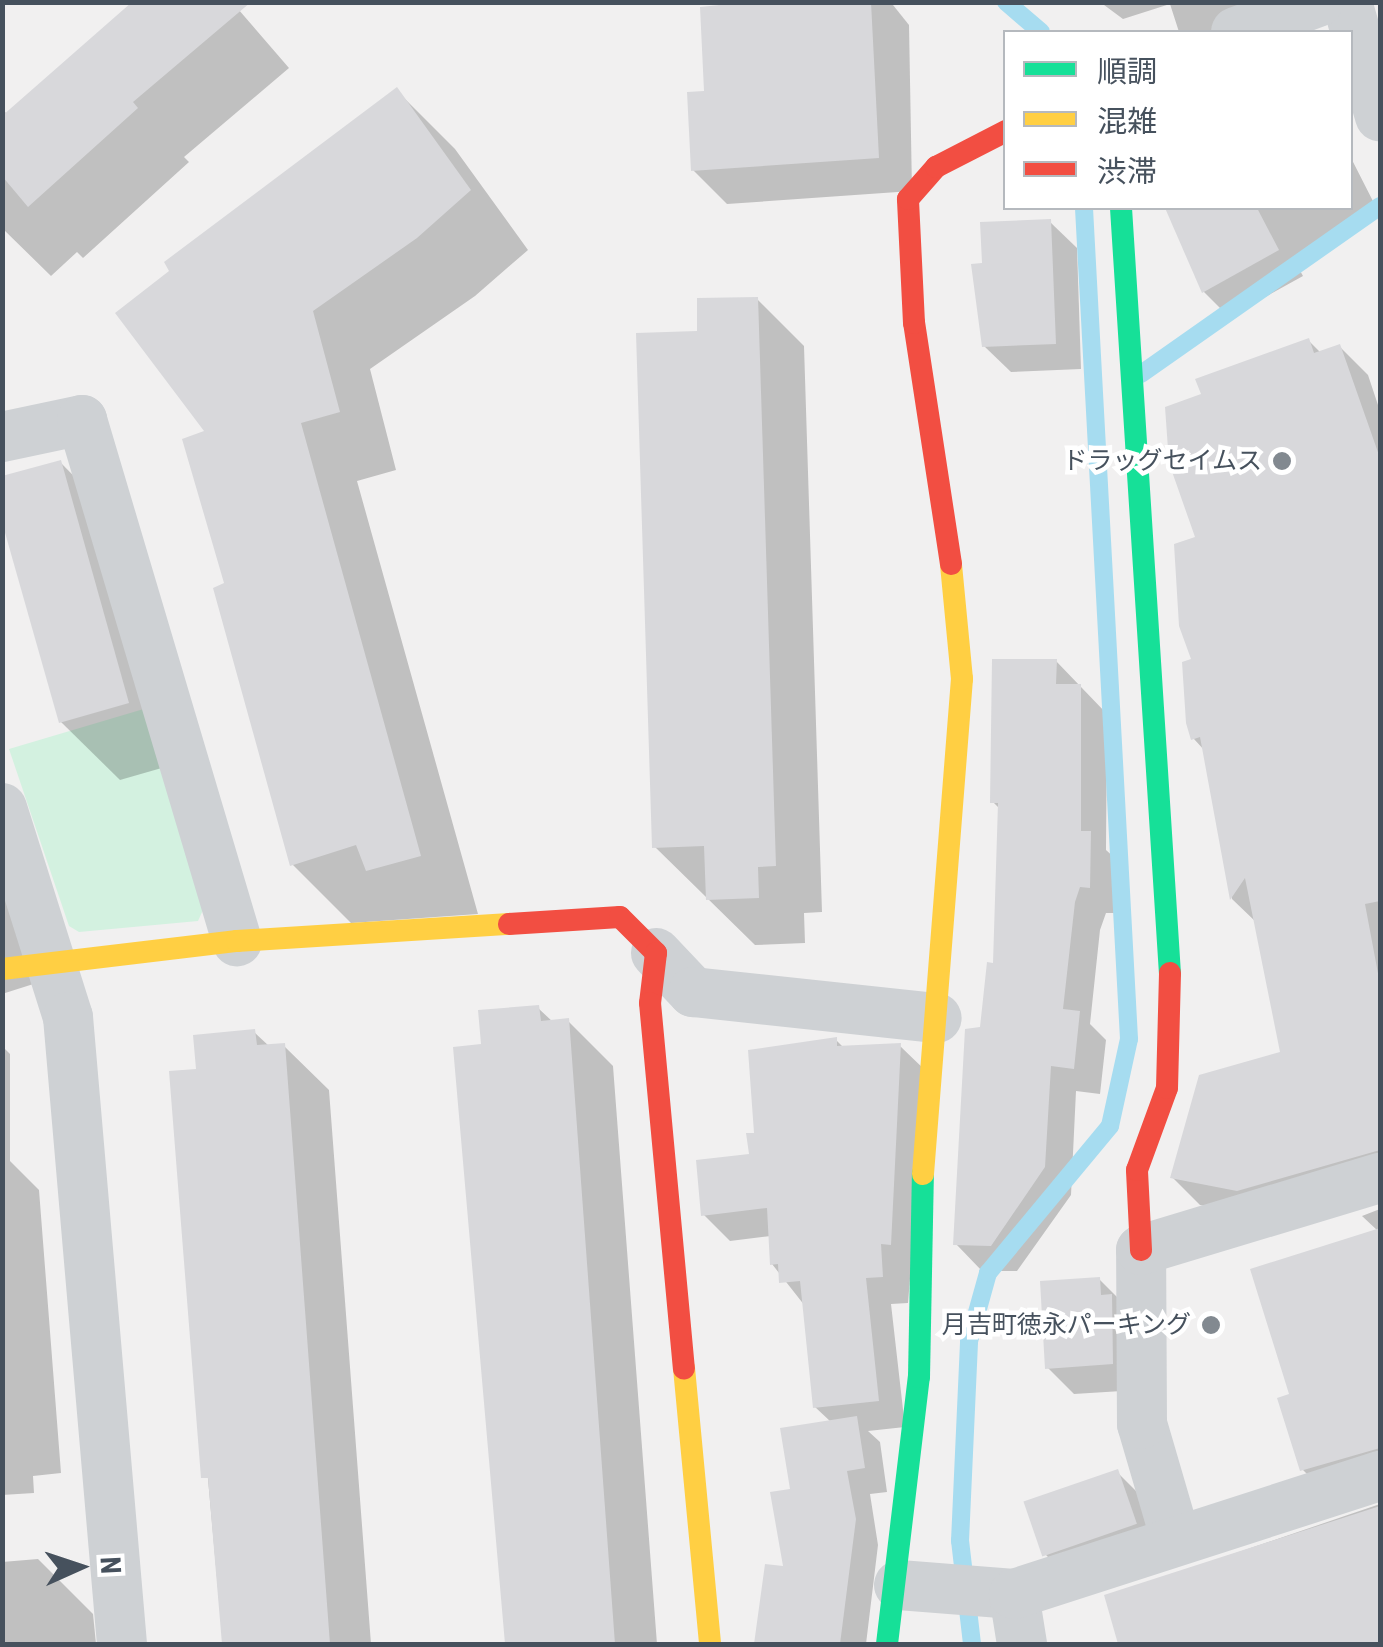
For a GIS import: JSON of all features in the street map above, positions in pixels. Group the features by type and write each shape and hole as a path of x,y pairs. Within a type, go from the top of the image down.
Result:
{"street":[{"path":"1241,30 1318,2"},
{"path":"1347,2 1380,116"},
{"path":"887,1644 899,1586 919,1377 924,1151 962,680 947,520 914,323 908,199 936,168 1003,133"},
{"path":"1121,210 1172,984 1167,1088 1136,1170 1141,1250 1142,1424 1176,1540"},
{"path":"2,437 82,420 237,942"},
{"path":"2,808 68,1017 122,1644"},
{"path":"2,969 53,968 237,942 620,917 693,992 936,1018"},
{"path":"656,954 652,1023 710,1644"},
{"path":"1141,1250 1380,1178"},
{"path":"899,1586 1014,1594 1380,1476"},
{"path":"1014,1594 1022,1644"}],"green space":[{"path":"147,708 207,901 198,921 79,932 69,926 9,749"}],"building":[{"path":"132,2 251,2 133,102 138,108 28,207 2,176 2,116"},
{"path":"748,2 871,2 879,158 691,171 687,92 704,91 700,7"},
{"path":"397,87 471,190 417,238 313,311 340,412 301,423 421,856 366,871 356,845 290,866 213,588 224,583 182,439 204,431 115,313 169,271 164,262"},
{"path":"1166,210 1258,210 1279,250 1202,293"},
{"path":"1051,219 1056,344 982,347 971,264 982,263 980,222"},
{"path":"758,297 776,866 758,867 759,898 706,900 704,846 652,848 636,333 697,331 697,298"},
{"path":"1309,338 1314,353 1340,344 1380,458 1380,901 1365,904 1380,984 1380,1150 1237,1191 1170,1178 1199,1075 1280,1052 1245,878 1230,900 1200,737 1191,740 1186,723 1182,662 1191,659 1179,626 1174,544 1195,537 1169,463 1165,407 1201,394 1195,379"},
{"path":"61,460 129,703 59,723 2,522 2,476"},
{"path":"992,659 1057,659 1056,684 1081,684 1081,831 1091,831 1090,888 1080,887 1075,902 1063,1009 1080,1011 1074,1069 1051,1066 1045,1167 991,1246 953,1245 965,1029 980,1027 987,962 993,963 998,803 990,803"},
{"path":"539,1005 541,1021 569,1018 615,1644 505,1644 453,1047 481,1044 478,1010"},
{"path":"255,1029 257,1045 285,1043 330,1644 222,1644 208,1478 201,1478 169,1071 196,1069 193,1035"},
{"path":"837,1037 837,1046 901,1043 891,1245 881,1244 883,1277 866,1278 879,1401 813,1408 800,1281 779,1283 778,1264 770,1265 767,1208 701,1216 696,1160 749,1154 746,1133 754,1133 748,1050"},
{"path":"1380,1228 1380,1448 1300,1471 1277,1398 1289,1394 1250,1269"},
{"path":"1100,1277 1101,1295 1112,1294 1113,1364 1045,1369 1040,1281"},
{"path":"857,1416 865,1468 847,1471 856,1519 840,1644 754,1644 765,1564 783,1566 770,1492 790,1489 780,1428"},
{"path":"1118,1469 1137,1524 1042,1556 1023,1502"},
{"path":"1380,1506 1380,1644 1118,1644 1104,1595"}],"waterway":[{"path":"1006,2 1039,30"},
{"path":"1141,374 1380,206"},
{"path":"972,1644 960,1541 969,1341 988,1273 1110,1126 1129,1039 1084,210"}],"traffic: fast":[{"path":"1121,210 1170,973"},
{"path":"887,1644 919,1377 923,1174"}],"traffic: slow":[{"path":"923,1174 962,679 951,564"},
{"path":"2,969 237,941 509,924"},
{"path":"684,1368 710,1644"}],"traffic: jam":[{"path":"951,564 914,323 908,199 936,167 1003,133"},
{"path":"509,924 620,917 656,953 650,1003 684,1368"},
{"path":"1141,1250 1137,1170 1167,1088 1170,973"}],"place":[{"name":"ドラッグセイムス","path":"1282,461"},
{"name":"月吉町徳永パーキング","path":"1211,1325"}]}
